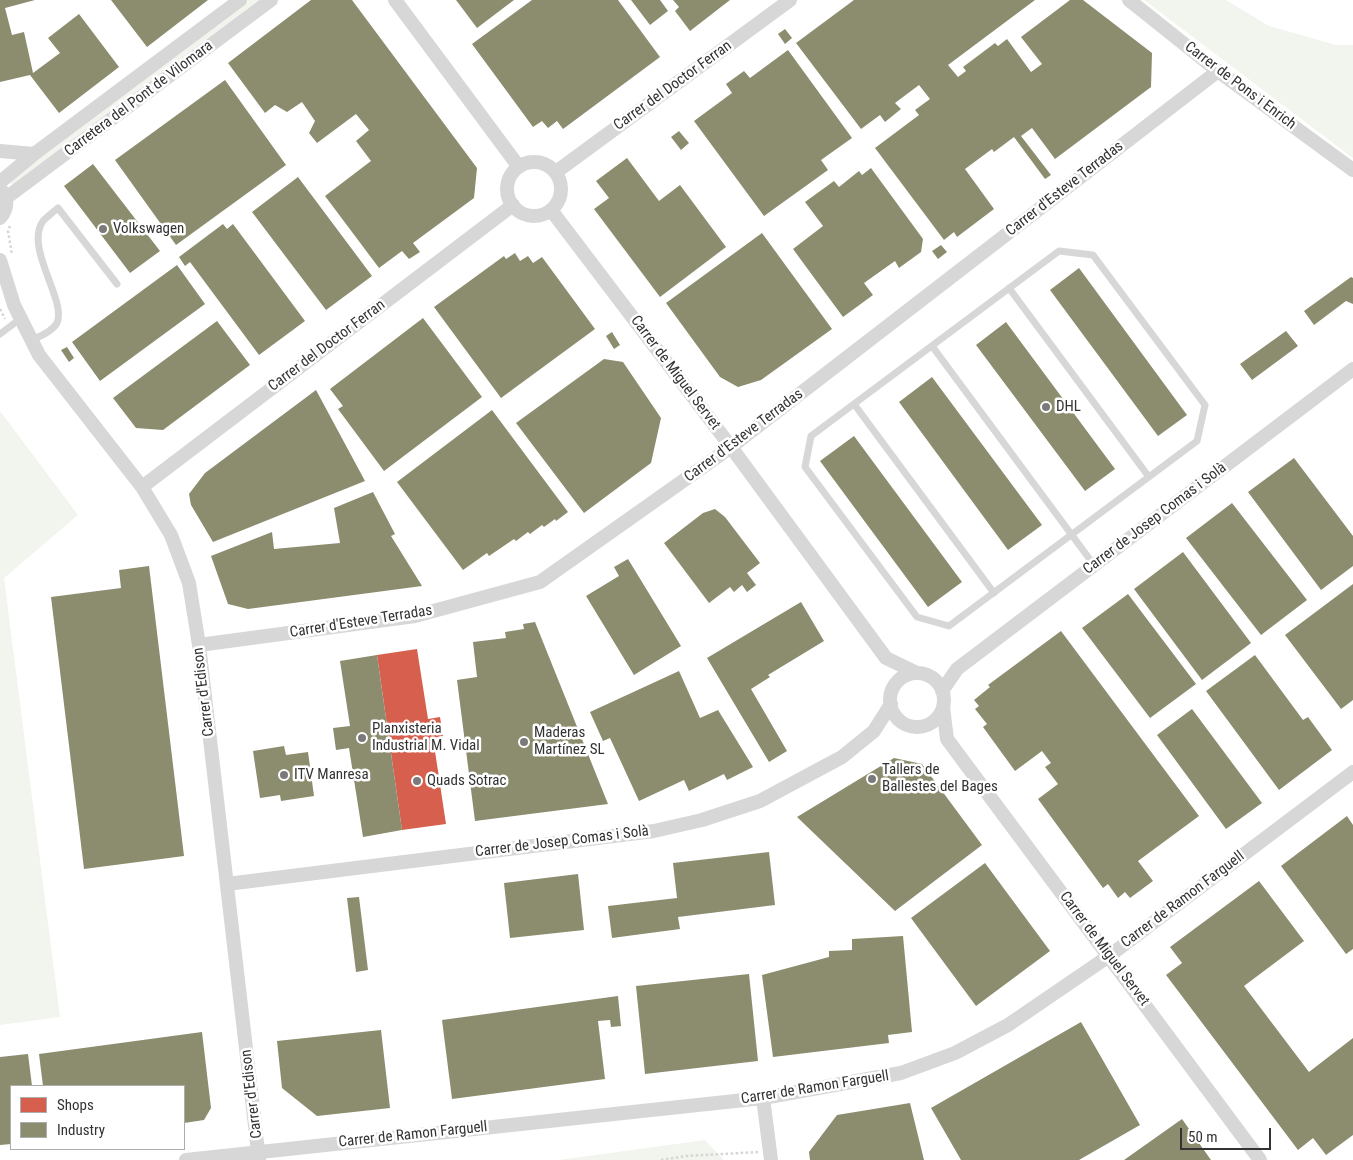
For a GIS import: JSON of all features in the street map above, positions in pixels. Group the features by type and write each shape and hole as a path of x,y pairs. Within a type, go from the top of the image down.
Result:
{"street":[{"name":"Carretera del Pont de Vilomara","path":"0,182 34,154 240,0"},
{"name":"Carretera del Pont de Vilomara","path":"3,193 272,0"},
{"path":"395,0 519,167"},
{"name":"Carrer del Doctor Ferran","path":"556,172 790,0"},
{"name":"Carrer de Pons i Enrich","path":"1129,0 1218,71 1353,170"},
{"name":"Carrer d'Esteve Terradas","path":"199,645 415,616 540,582 731,447 1218,71"},
{"path":"0,151 34,154"},
{"path":"528,162 539,162 546,164 556,172 561,184 561,193 558,202 551,210 540,215 530,215 518,210 513,205 509,198 507,186 510,176 519,167 528,162"},
{"path":"0,218 5,210 3,193"},
{"name":"Carrer del Doctor Ferran","path":"142,487 513,205"},
{"name":"Carrer de Miguel Servet","path":"551,210 731,447 886,658 896,684"},
{"name":"Carrer d'Edison","path":"0,260 2,274 30,340 76,404 142,487 171,535 188,583 199,645 259,1156"},
{"name":"Carrer de Josep Comas i Solà","path":"942,691 958,669 1353,369"},
{"name":"Carrer de Miguel Servet","path":"886,658 917,673"},
{"name":"Carrer de Josep Comas i Solà","path":"932,678 958,669"},
{"path":"911,725 933,721 943,708 944,699 938,683 932,678 917,673 905,676 896,684 892,692 891,704 895,716 911,725 947,739"},
{"name":"Carrer de Josep Comas i Solà","path":"227,884 654,831 692,822 760,801 842,757 874,731 891,704"},
{"name":"Carrer de Miguel Servet","path":"943,708 947,739 1260,1160"},
{"name":"Carrer de Josep Comas i Solà","path":"874,731 911,725"},
{"name":"Carrer de Ramon Farguell","path":"186,1160 259,1156 763,1098 901,1074 955,1052 1008,1025 1109,956 1353,772"},
{"path":"763,1098 771,1156"}],"lane":[{"path":"30,340 50,331 56,324 59,310 39,248 39,232 42,222 58,208 117,284"},
{"path":"1059,252 1093,256 1205,406 1197,441 949,626 917,618 805,467 811,436 932,346 1059,252"},
{"path":"1010,288 1149,477"},
{"path":"0,334 20,319"},
{"path":"932,346 1094,565"},
{"path":"854,404 994,593"}],"path":[{"path":"661,1160 694,1155 771,1156"}],"shaded area":[{"path":"248,0 259,0 12,185 9,180"},
{"path":"1144,0 1226,0 1269,26 1336,45 1353,45 1353,158"},
{"path":"0,411 78,515 4,578 60,1017 0,1025"},
{"path":"705,1140 724,1160 559,1160"}],"building: Shops":[{"name":"Quads Sotrac","path":"417,649 428,719 440,717 443,736 433,738 446,824 402,830 377,655"}],"building: Industry":[{"path":"0,0 35,0 5,8 12,35 24,32 33,73 60,53 48,38 79,14 119,67 59,113 30,75 0,82"},
{"path":"111,0 208,0 147,47"},
{"path":"311,0 352,0 477,168 474,198 413,243 420,252 409,259 402,251 379,268 325,196 371,161 356,141 369,130 356,114 317,143 309,133 315,121 302,102 287,112 275,105 265,113 228,63"},
{"path":"456,0 514,0 477,28"},
{"path":"532,0 618,0 660,57 563,129 557,121 548,128 542,121 533,127 472,44"},
{"path":"631,0 660,0 668,11 650,25"},
{"path":"673,0 730,0 690,31 675,11 679,7"},
{"path":"854,0 1035,0 948,65 958,77 966,71 963,67 995,43 998,46 1007,39 1031,72 1042,64 1021,37 1070,0 1083,0 1152,53 1151,87 1055,159 1032,128 1021,136 1051,175 1045,179 1014,137 994,152 992,149 965,169 994,209 957,237 954,232 944,240 875,148 919,115 915,110 930,99 919,85 895,103 901,109 885,122 880,115 861,129 796,43"},
{"path":"785,29 792,38 785,44 778,34"},
{"path":"788,50 852,138 821,160 828,170 764,216 694,121 732,93 726,84 744,71 750,78"},
{"path":"225,80 286,165 176,245 115,160"},
{"path":"679,131 689,143 681,150 671,137"},
{"path":"627,158 659,201 680,185 726,247 660,297 594,209 609,198 596,181"},
{"path":"93,164 160,251 130,273 64,186"},
{"path":"871,168 923,239 921,252 899,268 895,261 864,283 873,295 843,317 793,249 823,226 805,202 834,181 839,187 859,171 862,175"},
{"path":"298,177 372,276 326,310 252,212"},
{"path":"223,224 227,229 233,224 305,321 259,355 190,262 185,266 179,257"},
{"path":"762,233 832,329 761,380 738,387 720,377 666,303"},
{"path":"941,245 947,252 938,259 932,251"},
{"path":"515,253 520,261 528,256 533,263 542,257 595,329 501,398 434,307 504,256 506,259"},
{"path":"177,265 205,304 100,381 72,342"},
{"path":"1079,268 1187,415 1158,436 1050,290"},
{"path":"1351,277 1353,278 1353,304 1346,301 1314,325 1304,311"},
{"path":"423,318 482,397 384,471 338,409 343,406 330,389"},
{"path":"217,321 250,365 163,430 136,428 113,398"},
{"name":"DHL","path":"1006,322 1115,469 1085,491 976,345"},
{"path":"1286,331 1298,346 1252,380 1240,364"},
{"path":"612,332 620,345 614,349 606,336"},
{"path":"67,347 74,358 69,362 61,350"},
{"path":"604,359 623,362 661,418 651,463 584,513 516,423"},
{"path":"932,377 1042,525 1008,550 899,402"},
{"path":"316,390 365,481 213,542 191,505 189,494 205,473"},
{"path":"492,410 568,512 544,527 542,525 530,534 528,532 516,541 514,539 489,556 487,553 463,570 397,482"},
{"path":"854,436 962,582 928,607 820,461"},
{"path":"1294,458 1353,536 1353,566 1321,590 1248,492"},
{"path":"373,492 395,534 391,536 422,586 248,609 228,604 211,556 272,532 274,549 340,543 334,508"},
{"path":"1232,503 1307,600 1261,635 1186,538"},
{"path":"715,509 725,517 760,563 747,573 756,585 747,592 742,585 734,592 730,587 709,603 664,543 703,513"},
{"path":"1183,552 1251,643 1202,680 1134,589"},
{"path":"628,559 681,646 634,675 586,596 619,576 614,567"},
{"path":"149,566 184,856 84,869 51,597 121,588 119,570"},
{"path":"1353,584 1353,700 1341,709 1285,635"},
{"path":"1128,594 1196,684 1150,718 1082,628"},
{"path":"801,602 824,641 768,675 770,677 751,689 787,751 769,762 707,658"},
{"name":"Maderas Martínez SL","path":"535,622 608,804 475,821 457,680 477,677 473,642 506,638 505,632 524,629 523,624"},
{"path":"1061,631 1199,816 1138,861 1153,881 1130,898 1125,892 1118,898 1108,884 1103,888 1038,799 1058,784 1045,767 1051,763 1042,751 1015,771 983,727 987,724 975,709 979,706 974,700 990,687 988,685"},
{"name":"Planxisteria Industrial M. Vidal","path":"377,655 402,830 363,837 349,748 336,750 333,728 350,726 340,661"},
{"path":"1255,655 1303,720 1308,717 1332,750 1279,790 1206,691"},
{"path":"679,671 700,718 718,710 753,767 727,780 724,774 689,791 684,780 639,801 610,738 603,741 590,712"},
{"path":"1192,709 1262,803 1226,829 1157,735"},
{"name":"ITV Manresa","path":"284,746 286,755 308,752 314,796 281,801 280,795 260,798 253,751"},
{"path":"894,758 922,764 982,845 895,911 797,817"},
{"path":"1347,816 1353,825 1353,949 1346,954 1281,866"},
{"path":"769,852 775,905 678,917 680,929 612,938 608,906 677,898 673,863"},
{"path":"985,863 1050,951 976,1006 911,918"},
{"path":"578,874 584,930 510,938 504,883"},
{"path":"1259,881 1304,941 1244,986 1309,1072 1353,1038 1353,1135 1326,1155 1313,1138 1298,1150 1166,975 1182,963 1170,947"},
{"path":"359,897 368,970 356,972 347,898"},
{"path":"903,936 912,1032 888,1035 889,1043 773,1057 762,975 829,957 829,951 852,950 852,939"},
{"path":"749,974 758,1061 645,1074 636,986"},
{"path":"618,996 621,1026 611,1027 610,1020 598,1021 605,1079 452,1099 442,1020"},
{"path":"1081,1022 1140,1125 1079,1160 961,1160 931,1108"},
{"path":"381,1030 390,1108 317,1116 282,1088 277,1041"},
{"path":"202,1032 211,1108 204,1120 185,1123 185,1085 43,1085 39,1054"},
{"path":"28,1054 32,1085 10,1085 10,1144 0,1145 0,1057"},
{"path":"910,1103 924,1160 810,1160 809,1152 837,1115"},
{"path":"1182,1119 1211,1160 1124,1160"}],"place":[{"name":"Volkswagen","path":"103,229"},
{"name":"DHL","path":"1046,407"},
{"name":"Planxisteria Industrial M. Vidal","path":"362,738"},
{"name":"Maderas Martínez SL","path":"524,742"},
{"name":"ITV Manresa","path":"284,775"},
{"name":"Tallers de Ballestes del Bages","path":"872,779"},
{"name":"Quads Sotrac","path":"417,781"}]}
